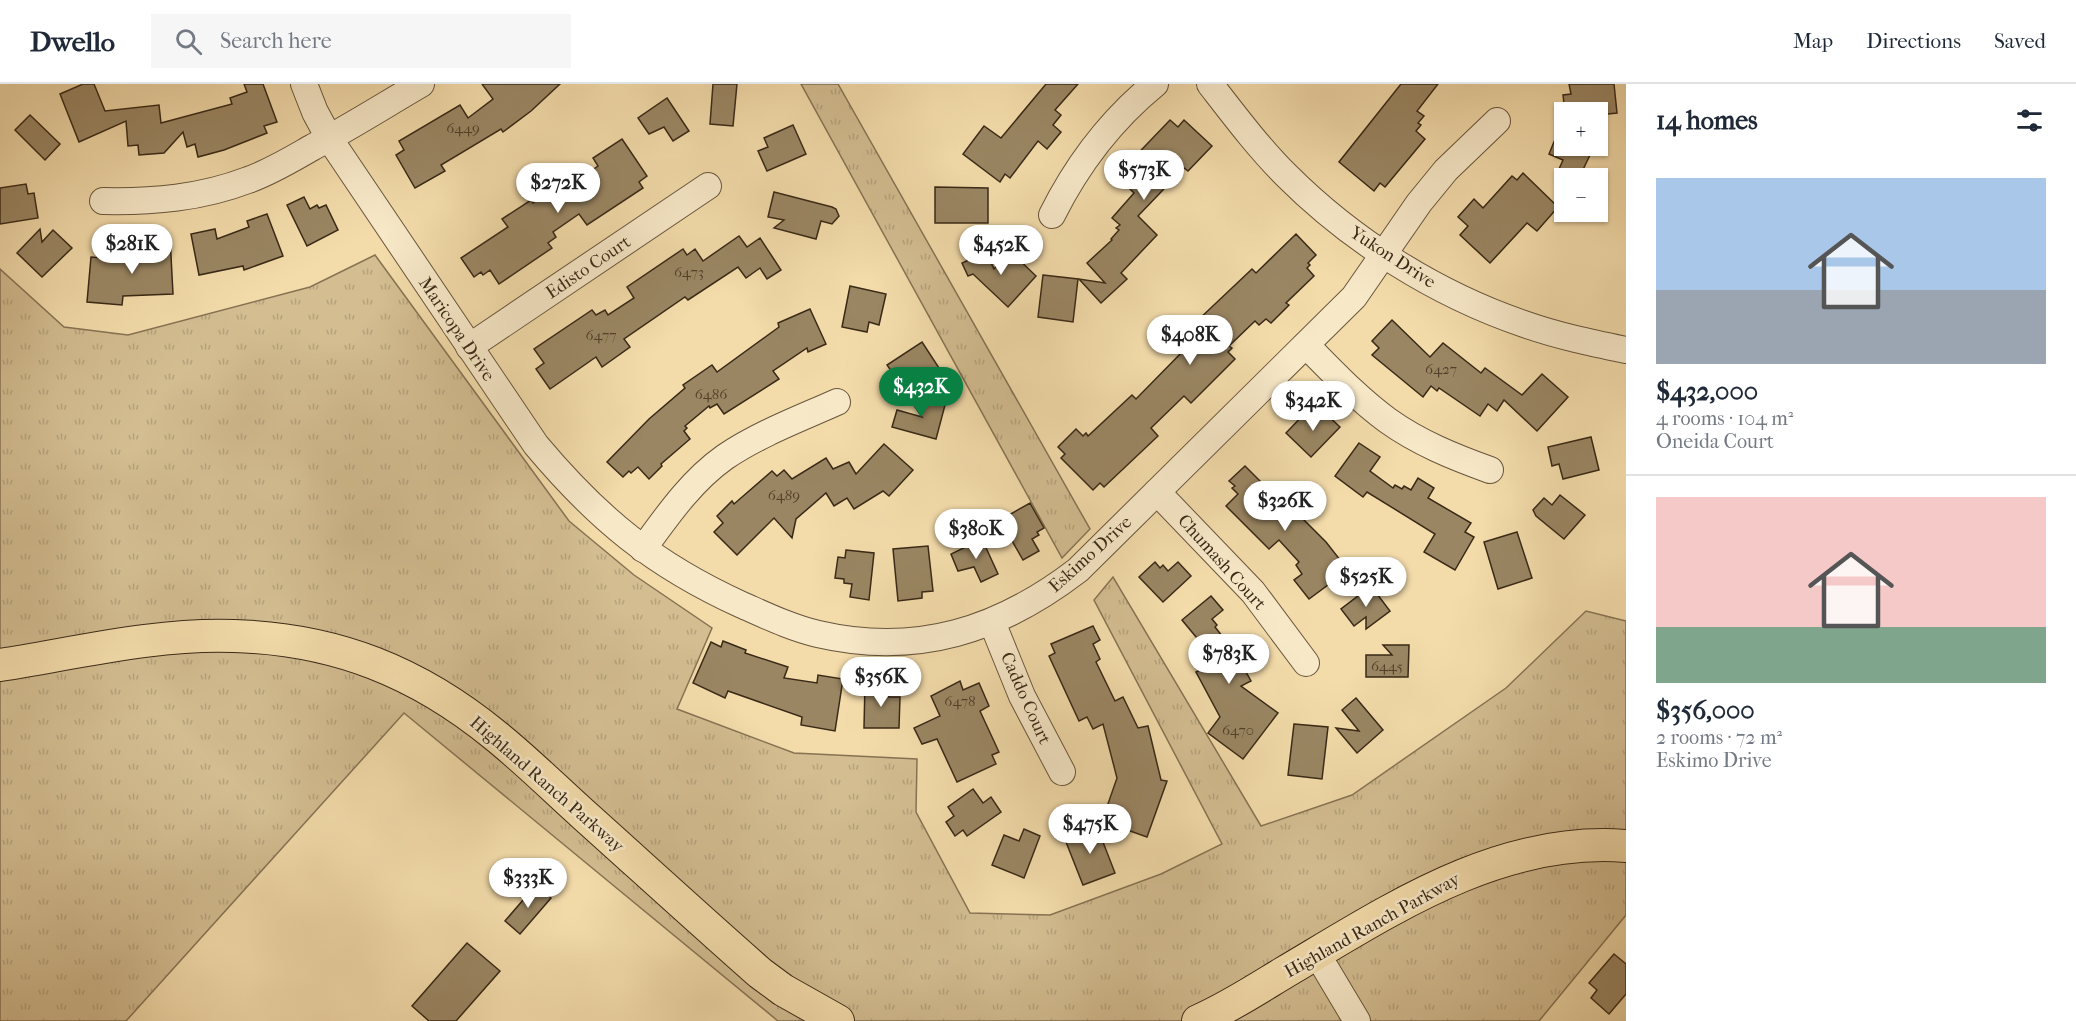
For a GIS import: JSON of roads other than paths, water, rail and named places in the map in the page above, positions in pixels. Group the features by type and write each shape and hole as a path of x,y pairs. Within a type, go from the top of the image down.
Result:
{"main road":[{"name":"Highland Ranch Parkway","path":"0,665 152,641 199,636 234,636 311,644 369,660 397,672 446,699 497,736 760,973 783,990 838,1021"},
{"name":"Highland Ranch Parkway","path":"1198,1021 1242,998 1419,895 1483,866 1516,856 1550,850 1611,844 1626,846"}],"street":[{"name":"Maricopa Drive","path":"304,84 329,138 536,445 568,483 603,518 643,549"},
{"path":"103,201 136,202 174,199 212,192 248,180 280,166 421,84"},
{"path":"1052,215 1086,157 1110,126 1155,84"},
{"name":"Yukon Drive","path":"1210,84 1249,135 1286,175 1332,216 1383,254 1426,280 1472,303 1524,324 1576,340 1626,350"},
{"name":"Eskimo Drive","path":"643,549 683,575 782,623 818,634 853,640 887,642 923,640 958,633 1019,610 1049,592 1078,570 1354,297 1419,203 1446,171 1497,121"},
{"name":"Edisto Court","path":"469,347 708,186"},
{"path":"1306,345 1359,397 1388,420 1420,441 1491,470"},
{"path":"643,549 672,509 698,480 724,458 753,440 837,402"},
{"name":"Chumash Court","path":"1157,492 1253,592 1306,663"},
{"name":"Caddo Court","path":"992,622 1022,696 1062,772"},
{"path":"1317,954 1357,1021"}]}
